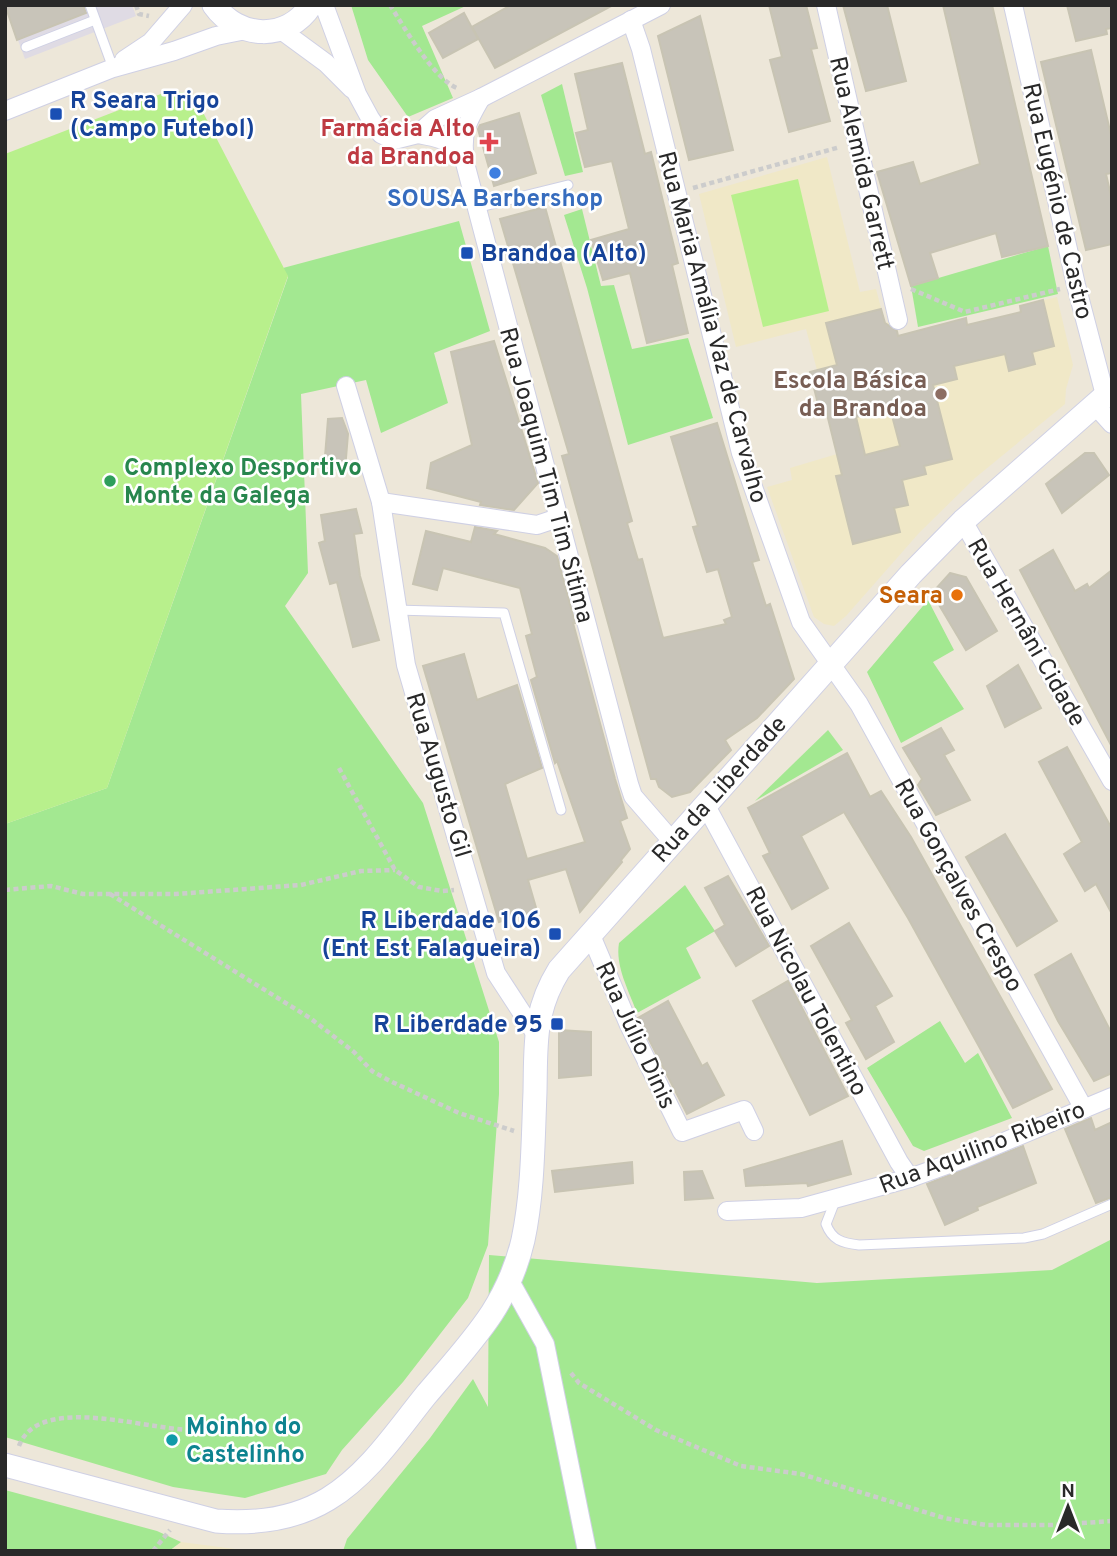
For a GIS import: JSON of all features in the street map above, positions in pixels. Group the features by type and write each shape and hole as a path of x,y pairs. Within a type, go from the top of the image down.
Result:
{"street":[{"path":"113,68 151,41 183,5"},
{"path":"214,5 232,24 263,33 281,30 297,21 311,5"},
{"path":"324,5 357,94 377,130 386,138 401,139 418,134 435,119 661,5"},
{"name":"Rua Alemida Garrett","path":"826,5 898,320"},
{"name":"Rua Eugénio de Castro","path":"1013,5 1104,397"},
{"name":"Rua Maria Amália Vaz de Carvalho","path":"631,20 641,49 741,453 801,622 831,664"},
{"path":"5,111 113,68 216,36 246,30"},
{"path":"281,30 326,63 357,94"},
{"name":"Rua Joaquim Tim Tim Sitima","path":"481,98 465,125 462,141 476,208 634,796 672,841"},
{"path":"418,134 446,139 456,147 465,163"},
{"name":"Rua Augusto Gil","path":"346,386 381,502 406,665 496,973 537,1035"},
{"path":"1104,397 1112,424"},
{"name":"Rua da Liberdade","path":"8,1466 216,1521 239,1523 263,1521 306,1509 354,1481 472,1340 509,1281 523,1237 541,1008 546,990 559,970 911,574 963,521 1104,397"},
{"path":"381,502 537,525 558,519"},
{"name":"Rua Hernâni Cidade","path":"963,521 1112,781"},
{"name":"Rua Gonçalves Crespo","path":"831,664 859,704 1084,1109"},
{"name":"Rua Nicolau Tolentino","path":"705,804 910,1178"},
{"name":"Rua Júlio Dinis","path":"590,933 629,1025 682,1132 744,1110 754,1131"},
{"name":"Rua Aquilino Ribeiro","path":"727,1211 800,1208 910,1178 1112,1097"},
{"path":"509,1281 545,1344 587,1551"}],"lane":[{"path":"90,5 113,68"},
{"path":"26,47 95,20"},
{"path":"476,208 568,185"},
{"path":"396,610 504,613 561,810"},
{"path":"836,1198 828,1213 830,1234 843,1243 859,1245 1024,1238 1043,1234 1112,1204"}],"path":[{"path":"136,5 139,14"},
{"path":"390,5 429,63 450,85 481,98"},
{"path":"677,193 857,142"},
{"path":"887,274 903,285 965,312 1076,285"},
{"path":"339,768 395,870 419,887 442,891 472,887"},
{"path":"5,890 51,886 83,894 176,894 300,885 361,871 395,870"},
{"path":"110,894 310,1018 354,1052 372,1071 459,1113 532,1137"},
{"path":"545,1344 579,1383 590,1390 656,1430 741,1466 800,1474 944,1518 986,1525 1055,1525 1112,1521"},
{"path":"8,1466 22,1438 43,1421 79,1417 183,1430 205,1430 223,1423"}],"shaded area":[{"path":"5,5 132,5 136,16 25,59"},
{"name":"Escola Básica da Brandoa","path":"827,157 860,292 876,289 885,323 895,321 899,340 920,335 919,330 966,318 968,325 1021,312 1020,306 1057,297 1073,365 1065,404 975,478 919,533 846,616 834,626 824,624 814,617 767,487 792,480 790,468 837,454 824,403 818,404 810,372 817,370 806,329 736,347 699,194"},
{"path":"181,1542 251,1551 170,1551"}],"green space":[{"path":"351,5 468,5 422,26 453,98 408,117 368,60"},
{"path":"562,84 583,172 565,176 541,95"},
{"name":"Complexo Desportivo Monte da Galega","path":"171,90 194,95 288,276 107,788 5,824 5,154"},
{"path":"798,179 829,311 763,327 731,195"},
{"path":"582,209 601,286 614,285 632,349 688,338 713,418 628,445 587,288 564,215"},
{"path":"459,221 490,331 434,353 448,403 381,433 366,380 301,394 308,573 285,606 423,803 499,1042 499,1094 488,1245 468,1298 403,1382 342,1450 326,1474 245,1498 173,1487 5,1437 5,824 107,788 288,277 283,268"},
{"path":"1048,246 1058,294 918,327 911,286"},
{"path":"928,600 954,650 933,662 964,709 901,743 867,672"},
{"path":"828,730 843,750 755,801"},
{"path":"685,885 715,931 686,948 701,978 637,1013 621,969 619,943"},
{"path":"940,1021 965,1063 978,1053 1012,1118 924,1151 913,1146 867,1068"},
{"path":"1112,1239 1112,1551 343,1551 347,1539 430,1438 473,1379 488,1407 489,1255 817,1283 1052,1270"},
{"path":"5,1490 157,1531 181,1542 169,1551 5,1551"}],"building":[{"path":"5,5 83,5 86,13 17,40"},
{"path":"511,5 613,5 495,68 472,27"},
{"path":"769,5 806,5 817,48 811,49 830,121 789,132 770,60 782,57"},
{"path":"843,5 887,5 906,81 866,91"},
{"path":"943,5 992,5 1048,246 1002,257 996,233 930,253 938,278 911,286 877,172 913,162 920,184 980,164"},
{"path":"1067,5 1112,5 1112,28 1106,29 1107,34 1076,41"},
{"path":"464,13 478,39 443,58 429,33"},
{"path":"700,16 733,150 689,160 658,36"},
{"path":"1091,50 1112,139 1112,173 1106,174 1112,200 1112,244 1086,250 1041,62"},
{"path":"622,63 645,154 651,152 678,263 672,265 688,333 647,343 630,273 603,280 591,240 629,229 612,161 585,167 576,133 588,130 575,74"},
{"path":"519,113 536,173 494,186 478,129 480,125"},
{"path":"545,207 632,521 627,523 638,560 642,559 663,638 726,624 724,620 732,617 718,569 707,572 693,527 698,526 671,437 717,423 759,560 752,562 766,606 770,604 794,679 757,718 725,740 731,750 690,792 672,797 659,787 656,779 651,779 562,456 569,454 500,219"},
{"path":"1043,300 1054,346 1032,352 1035,364 1009,371 1005,354 954,366 957,379 933,385 952,459 924,466 926,474 902,480 908,505 894,508 900,532 853,544 836,476 842,475 824,402 818,404 810,372 837,365 826,323 881,309 885,323 897,331 898,336 966,318 967,325 1021,312 1020,306","holes":["890,408 900,446 865,455 856,417"]},
{"path":"494,341 538,483 514,510 480,505 481,502 427,488 431,463 472,445 451,352"},
{"path":"342,418 348,434 345,470 324,469 328,419"},
{"path":"1085,453 1094,453 1109,475 1062,513 1046,484"},
{"path":"356,509 362,533 354,534 360,576 379,640 353,647 337,582 330,584 319,543 325,541 321,515"},
{"path":"475,527 497,531 494,534 545,548 557,556 627,818 620,821 630,849 580,912 566,869 528,880 537,911 499,922 423,666 464,654 477,700 517,685 542,768 505,784 527,859 585,842 557,761 555,763 531,680 537,677 526,636 532,634 520,588 443,568 437,590 413,584 426,531 471,542"},
{"path":"1053,550 1075,591 1087,584 1089,588 1112,570 1112,747 1020,570"},
{"path":"950,573 966,577 997,631 966,650 932,593"},
{"path":"1018,665 1041,708 1005,727 987,686"},
{"path":"941,728 954,750 944,755 970,800 936,815 918,785 922,779 903,748"},
{"path":"1067,747 1112,829 1112,914 1096,884 1085,891 1064,854 1082,842 1039,762"},
{"path":"847,753 870,797 881,791 911,837 1052,1089 1013,1108 908,918 844,812 801,836 828,888 792,909 763,856 770,853 748,808"},
{"path":"1005,834 1057,921 1017,946 966,857"},
{"path":"728,876 769,946 736,966 715,931 725,925 705,888"},
{"path":"849,923 892,996 875,1006 894,1042 866,1059 846,1023 852,1020 811,946"},
{"path":"1071,954 1112,1034 1112,1073 1094,1081 1058,1021 1035,975"},
{"path":"788,981 848,1096 810,1115 753,1001"},
{"path":"668,1001 702,1066 707,1063 724,1095 687,1114 638,1018"},
{"path":"559,1030 591,1032 591,1075 559,1078"},
{"path":"1091,1118 1095,1130 1112,1122 1112,1197 1096,1203 1065,1129"},
{"path":"842,1141 851,1174 808,1186 807,1183 746,1186 744,1170"},
{"path":"1023,1146 1036,1183 977,1207 978,1210 945,1225 927,1184"},
{"path":"632,1162 633,1183 555,1192 552,1171"},
{"path":"702,1171 713,1198 685,1200 684,1172"}],"place":[{"name":"R Seara Trigo (Campo Futebol)","path":"56,114"},
{"name":"Farmácia Alto da Brandoa","path":"489,142"},
{"name":"SOUSA Barbershop","path":"495,173"},
{"name":"Brandoa (Alto)","path":"467,253"},
{"name":"Escola Básica da Brandoa","path":"941,394"},
{"name":"Complexo Desportivo Monte da Galega","path":"110,481"},
{"name":"Seara","path":"957,595"},
{"name":"R Liberdade 106 (Ent Est Falagueira)","path":"555,934"},
{"name":"R Liberdade 95","path":"557,1024"},
{"name":"Moinho do Castelinho","path":"172,1440"}]}
